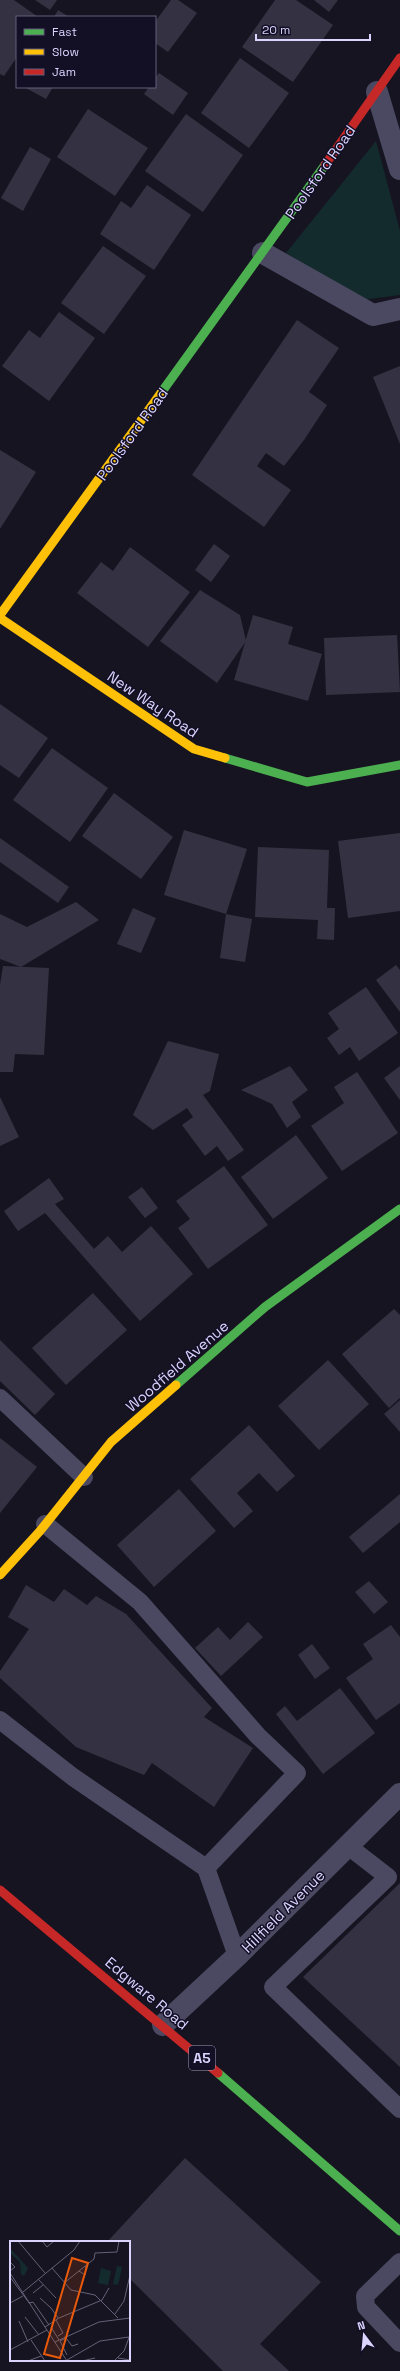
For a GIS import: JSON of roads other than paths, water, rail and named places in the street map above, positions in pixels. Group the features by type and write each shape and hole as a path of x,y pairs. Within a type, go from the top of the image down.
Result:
{"street":[{"name":"Poolsford Road","path":"0,615 263,253 400,58"},
{"path":"377,92 400,169"},
{"path":"263,253 373,315 400,309"},
{"name":"New Way Road","path":"0,618 194,749 307,782 400,765"},
{"name":"Woodfield Avenue","path":"0,1575 45,1524 111,1442 265,1307 400,1209"},
{"name":"Hillfield Avenue","path":"163,2025 237,1956 400,1794"},
{"name":"Edgware Road","path":"0,1890 163,2025 400,2231"}],"lane":[{"path":"0,1398 84,1477"},
{"path":"45,1524 140,1602 258,1736 296,1773 206,1868"},
{"path":"0,1720 73,1777 206,1868 237,1956"},
{"path":"348,1846 394,1873 273,1987 400,2110"},
{"path":"400,2262 365,2296 366,2307 400,2343"}]}
